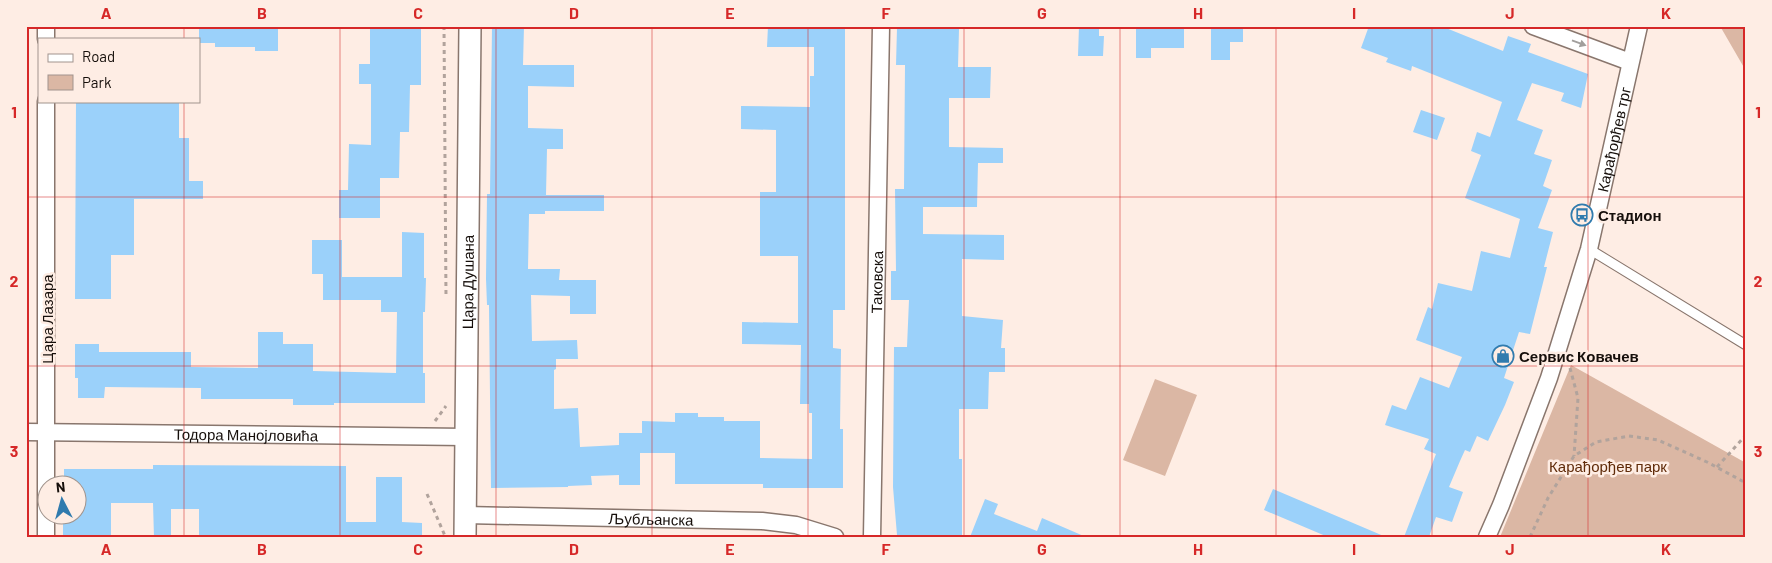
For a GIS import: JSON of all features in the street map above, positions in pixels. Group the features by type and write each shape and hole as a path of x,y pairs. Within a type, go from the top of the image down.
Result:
{"street":[{"name":"Цара Душана","path":"465,537 470,26"},
{"name":"Таковска","path":"872,537 881,26"},
{"path":"1533,26 1630,62"},
{"name":"Карађорђев трг","path":"1487,537 1548,378 1589,249 1639,26"},
{"name":"Цара Лазара","path":"46,102 46,537"},
{"name":"Тодора Манојловића","path":"26,432 466,437"},
{"name":"Љубљанска","path":"465,515 762,521 796,525 835,537"}],"lane":[{"path":"1589,249 1746,345"}],"path":[{"path":"444,26 446,300"},
{"path":"1561,337 1578,398 1574,456"},
{"path":"433,423 447,405 447,398"},
{"path":"1717,467 1746,435"},
{"path":"1530,537 1548,498 1574,456 1596,442 1629,436 1658,440 1717,467 1746,483"},
{"path":"427,494 445,537"}],"green space":[{"path":"1720,26 1746,26 1746,71"},
{"name":"Карађорђев парк","path":"1571,365 1746,463 1746,537 1500,537"},
{"path":"1155,379 1197,395 1165,476 1123,460"}],"building":[{"path":"199,26 278,26 278,51 255,51 255,47 215,47 215,43 200,43"},
{"path":"370,26 421,26 421,85 410,85 409,132 400,132 399,178 380,178 380,218 339,218 339,190 348,190 349,144 371,145 371,84 359,84 359,64 370,64"},
{"path":"492,26 524,26 523,65 574,65 574,87 528,86 528,128 563,129 563,149 547,149 546,195 604,195 604,211 545,211 545,214 529,214 528,269 560,269 559,280 596,280 596,314 570,314 570,296 531,295 532,341 577,340 578,359 556,359 556,369 554,370 554,409 578,408 580,447 619,445 619,433 642,433 642,421 675,422 675,413 698,413 698,417 724,417 724,421 760,421 760,458 812,459 812,413 809,413 809,404 800,404 801,345 742,344 742,322 798,323 798,256 760,256 760,192 776,192 776,130 741,129 741,106 810,107 810,76 814,76 814,47 767,47 768,26 845,26 845,310 833,310 833,348 841,349 840,429 843,429 843,488 763,488 763,484 675,484 675,453 640,453 640,485 619,485 619,475 591,476 592,485 491,488 489,305 487,305 486,279 487,194 490,194"},
{"path":"1079,26 1099,26 1099,36 1104,36 1103,56 1078,56"},
{"path":"1136,26 1184,26 1184,48 1151,48 1151,58 1136,58"},
{"path":"1211,26 1243,26 1243,42 1230,42 1230,60 1211,60"},
{"path":"1369,26 1441,26 1503,51 1508,36 1531,44 1528,52 1588,74 1581,108 1561,101 1564,93 1532,83 1517,120 1543,130 1534,154 1552,160 1543,186 1552,190 1538,228 1553,232 1544,267 1547,267 1530,334 1519,332 1504,378 1514,382 1505,405 1488,441 1477,436 1470,452 1465,450 1460,461 1449,487 1463,492 1452,522 1436,517 1429,537 1404,537 1436,454 1424,449 1429,439 1385,425 1392,405 1406,410 1420,377 1449,388 1462,357 1416,340 1428,307 1432,309 1438,283 1472,291 1481,251 1510,258 1520,219 1465,198 1481,155 1471,151 1477,132 1490,137 1502,102 1412,66 1411,71 1386,62 1388,58 1361,48"},
{"path":"897,28 959,29 958,67 991,67 990,98 949,98 949,147 1003,148 1003,163 978,163 977,207 923,207 923,234 1004,235 1004,260 962,259 962,316 1003,320 1001,348 1005,348 1005,372 989,372 988,409 959,409 959,459 962,459 962,537 902,537 897,535 893,487 894,347 907,347 909,300 891,300 891,271 896,271 895,189 904,189 905,65 896,65"},
{"path":"76,102 179,102 179,138 189,138 189,181 203,181 203,199 134,199 134,255 111,255 111,299 75,299"},
{"path":"1421,110 1445,118 1437,140 1413,132"},
{"path":"402,232 424,233 424,278 426,278 425,312 423,312 423,373 425,373 425,403 293,405 293,399 201,399 201,388 105,387 104,398 78,398 78,378 75,378 75,344 99,344 99,352 191,352 191,367 258,368 258,332 283,332 283,344 313,344 313,371 396,373 397,312 381,312 381,300 323,300 323,274 312,274 312,240 342,240 342,277 402,277"},
{"path":"153,465 346,466 346,522 376,522 376,477 402,477 402,522 422,523 422,537 199,537 199,509 171,509 171,537 154,537 153,503 111,503 111,537 63,537 63,526 88,526 88,476 64,476 64,469 153,469"},
{"path":"1273,489 1386,537 1328,537 1264,510"},
{"path":"985,499 998,504 994,514 1037,531 1042,518 1086,537 970,537"}],"place":[{"name":"Стадион","path":"1582,215"},
{"name":"Сервис Ковачев","path":"1503,356"}]}
